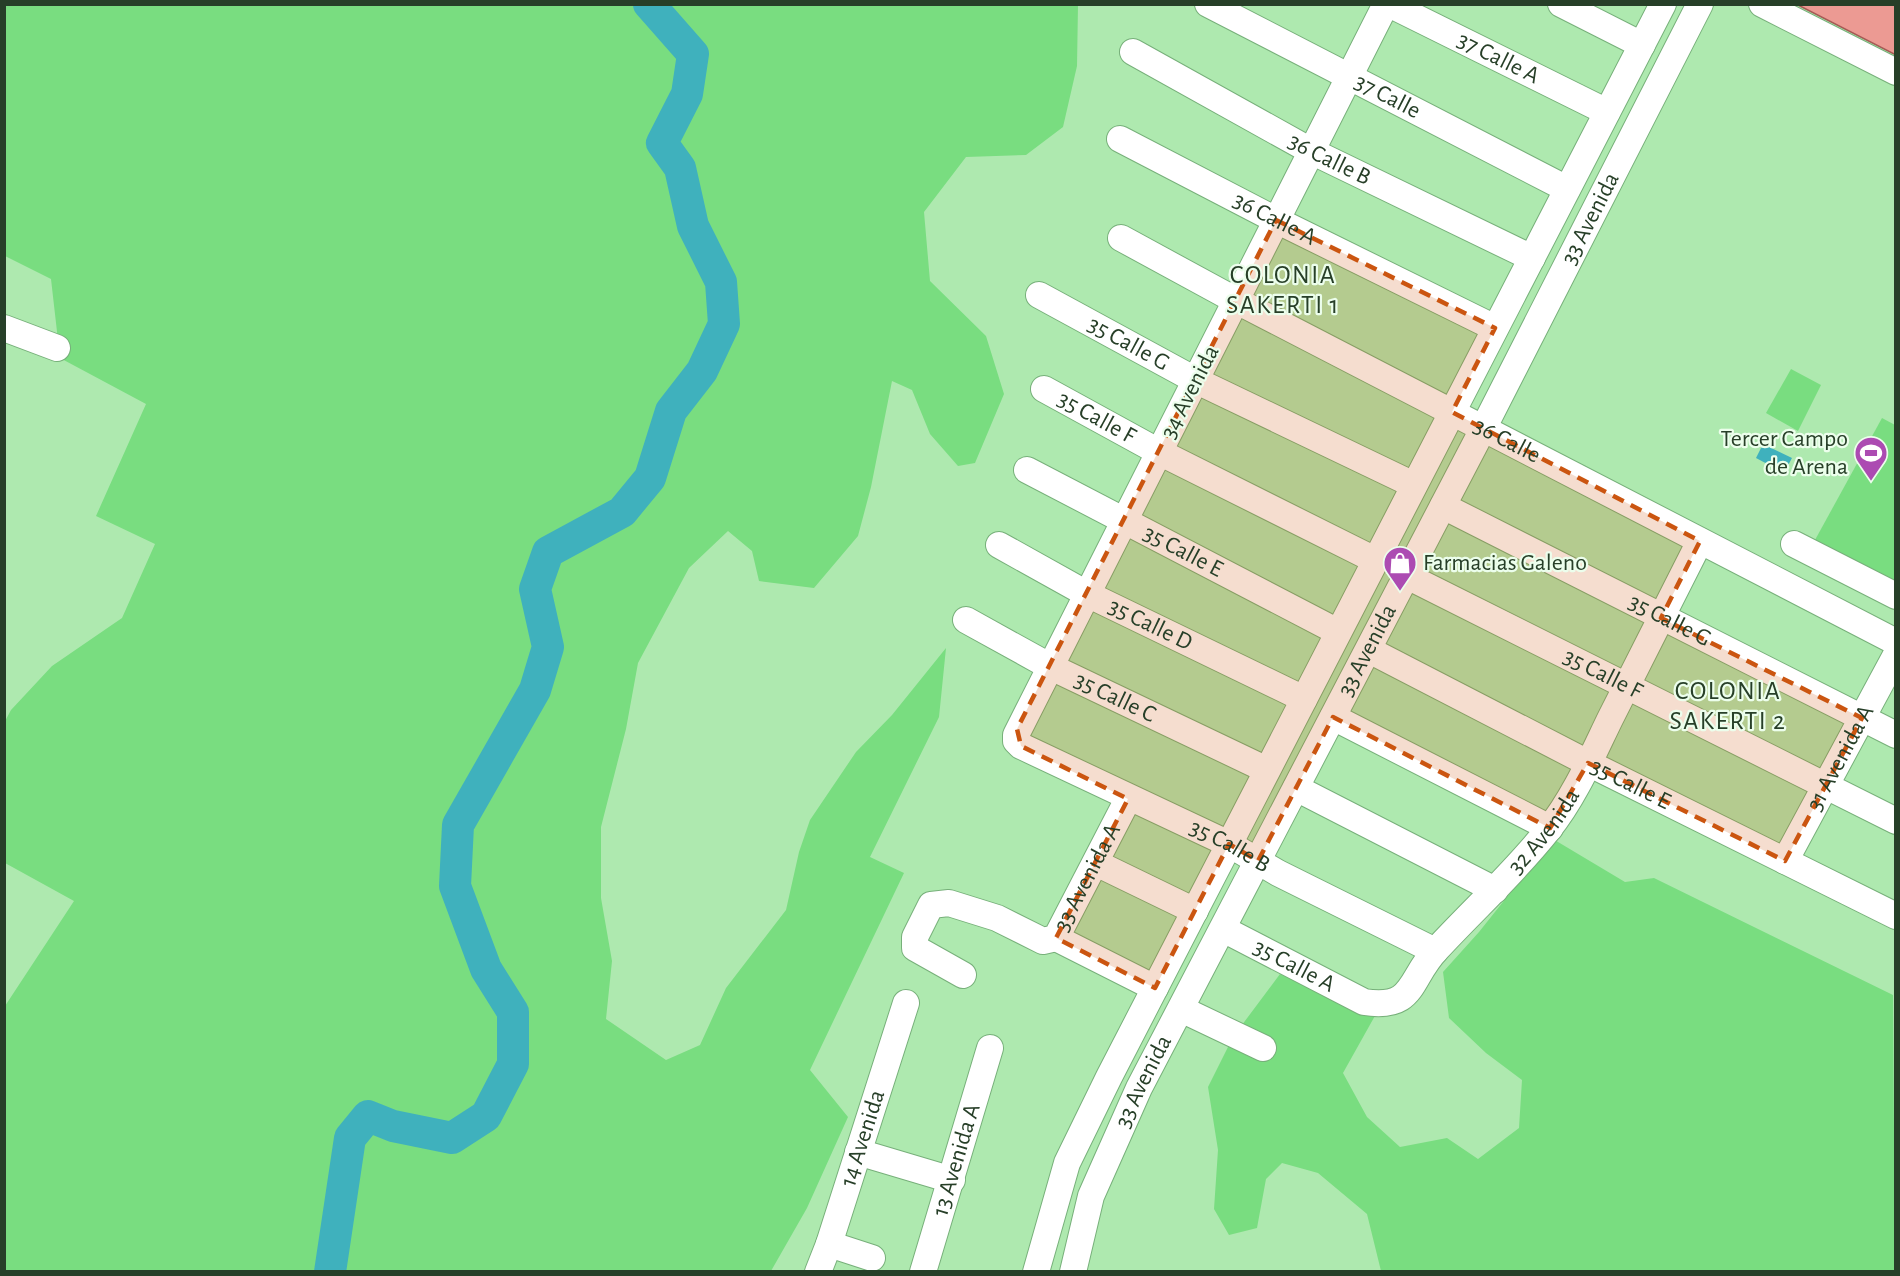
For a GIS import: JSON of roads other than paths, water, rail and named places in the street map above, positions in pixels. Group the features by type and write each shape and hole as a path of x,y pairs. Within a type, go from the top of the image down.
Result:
{"street":[{"name":"37 Calle","path":"1208,4 1567,189"},
{"name":"34 Avenida","path":"1021,746 1016,741 1017,729 1197,381 1235,300 1348,77 1388,4"},
{"name":"37 Calle A","path":"1388,4 1607,112"},
{"path":"1561,4 1641,45"},
{"name":"33 Avenida","path":"1036,1272 1067,1163 1267,770 1663,4"},
{"name":"33 Avenida","path":"1073,1272 1091,1196 1139,1088 1369,650 1700,4"},
{"path":"1762,4 1896,72"},
{"name":"36 Calle B","path":"1132,51 1311,151 1532,258"},
{"name":"36 Calle A","path":"1120,139 1276,220 1495,328"},
{"name":"36 Calle","path":"1121,238 1235,300 1896,642"},
{"name":"35 Calle G","path":"1039,295 1197,381 1414,485"},
{"path":"4,328 57,348"},
{"name":"35 Calle F","path":"1044,389 1159,452 1375,560"},
{"name":"35 Calle E","path":"1027,470 1338,632"},
{"name":"35 Calle G","path":"1443,506 1896,735"},
{"name":"32 Avenida","path":"1364,1002 1395,1003 1407,992 1434,951 1495,890 1550,828 1588,763 1700,541"},
{"path":"1794,544 1896,596"},
{"name":"35 Calle D","path":"999,545 1087,594 1304,699"},
{"name":"35 Calle F","path":"1407,576 1896,821"},
{"name":"35 Calle C","path":"966,621 1051,667 1267,770"},
{"name":"35 Calle E","path":"1369,650 1588,763 1896,915"},
{"name":"31 Avenida A","path":"1785,861 1827,787 1896,655"},
{"path":"1333,717 1550,828"},
{"name":"35 Calle B","path":"1021,746 1128,799 1229,844 1434,951"},
{"path":"1296,788 1495,890"},
{"name":"33 Avenida A","path":"963,975 915,948 915,937 931,905 949,903 984,914 1043,941 1056,938 1128,799"},
{"path":"1096,863 1195,911"},
{"name":"35 Calle A","path":"1223,929 1364,1002"},
{"path":"1056,938 1155,988"},
{"name":"14 Avenida","path":"818,1272 906,1003"},
{"path":"1181,1009 1263,1048"},
{"name":"13 Avenida A","path":"923,1272 990,1048"},
{"path":"858,1152 952,1180"},
{"path":"829,1244 872,1258"}],"water":[{"path":"1763,444 1792,458 1784,473 1756,458"}],"waterway":[{"path":"330,1272 350,1138 368,1116 393,1126 452,1138 486,1116 513,1064 513,1012 486,969 455,886 458,825 535,690 548,647 535,589 548,552 622,512 650,478 671,411 702,371 724,324 721,282 693,226 680,168 662,143 687,94 693,54 649,4"}],"place":[{"name":"Tercer Campo de Arena","path":"1871,482"},
{"name":"Farmacias Galeno","path":"1400,592"}],"district":[{"name":"COLONIA SAKERTI 1","path":"1283,290"},
{"name":"COLONIA SAKERTI 2","path":"1728,706"}]}
